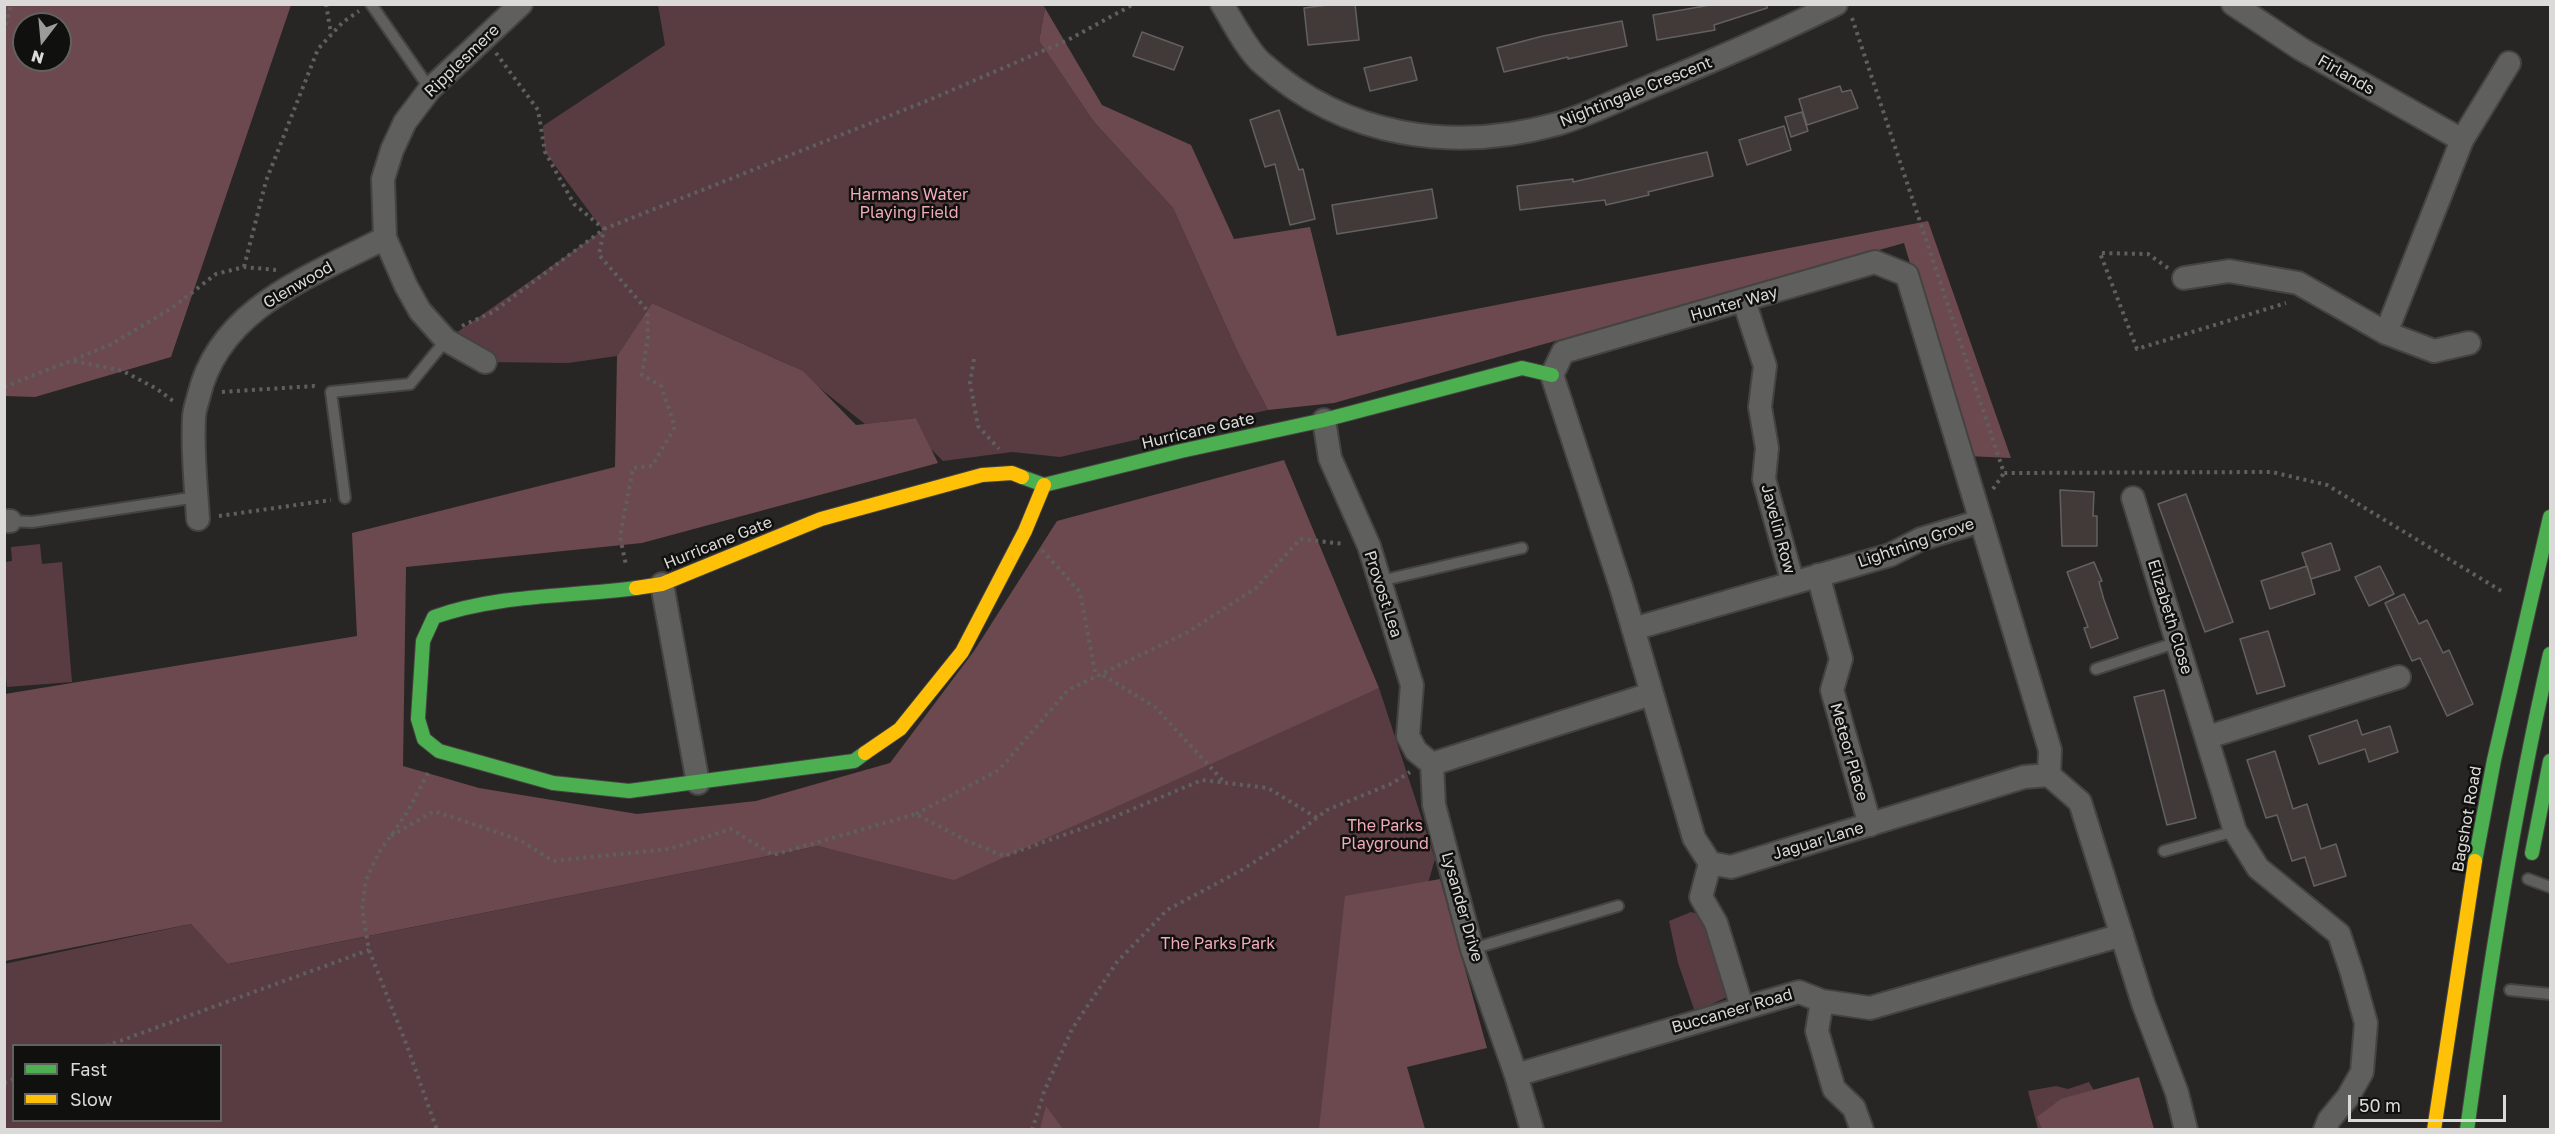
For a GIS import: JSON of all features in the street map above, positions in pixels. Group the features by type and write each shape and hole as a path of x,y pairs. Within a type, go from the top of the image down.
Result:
{"main road":[{"path":"1324,420 1522,368 1552,375"},
{"name":"Hurricane Gate","path":"440,751 424,739 418,719 423,641 434,617 462,607 662,584 821,519 982,475 1012,473 1044,485 1181,451 1324,420"},
{"path":"440,751 553,783 629,791 854,760 900,729 962,652 1025,531 1044,485"},
{"name":"Bagshot Road","path":"2434,1130 2474,871 2492,771 2550,518"},
{"path":"2467,1130 2481,1023 2511,842 2550,654"},
{"path":"2527,885 2543,828 2550,761"},
{"path":"2480,1130 2485,1100"}],"street":[{"name":"Ripplesmere","path":"485,362 443,338 420,311 393,261 385,238 383,179 405,122 430,89 521,4"},
{"name":"Nightingale Crescent","path":"1222,4 1261,63 1295,88 1332,110 1364,124 1396,133 1444,138 1491,136 1557,124 1844,10"},
{"name":"Firlands","path":"2233,4 2301,49 2462,140"},
{"path":"2386,333 2462,140 2509,63"},
{"name":"Glenwood","path":"197,508 194,416 210,361 247,315 289,286 385,238"},
{"name":"Hunter Way","path":"1552,375 1563,352 1875,262 1907,275 1981,521"},
{"path":"2184,278 2229,271 2298,283 2386,333 2434,351 2469,343"},
{"name":"Javelin Row","path":"1744,301 1765,366 1760,407 1767,448 1764,479 1793,582"},
{"path":"1552,375 1633,628 1694,838 1710,863 1701,897 1716,923 1742,1007"},
{"name":"Provost Lea","path":"1324,420 1330,458 1369,546 1412,685 1408,736 1416,751 1432,764"},
{"name":"Elizabeth Close","path":"2133,498 2235,831 2258,868 2339,934 2352,973 2366,1023 2362,1071 2348,1097 2329,1120 2325,1130"},
{"name":"Lightning Grove","path":"1633,628 1890,555 1921,539 1981,521 2050,750 2049,775"},
{"name":"Meteor Place","path":"1818,575 1841,659 1832,690 1870,825"},
{"path":"662,584 698,783"},
{"path":"2208,737 2399,677"},
{"path":"1432,764 1651,694"},
{"name":"Lysander Drive","path":"1432,764 1434,805 1472,949 1516,1075 1532,1130"},
{"path":"2049,775 2080,802 2143,1004 2176,1093 2186,1130"},
{"name":"Jaguar Lane","path":"1710,863 1731,867 2024,777 2049,775"},
{"name":"Buccaneer Road","path":"1516,1075 1799,992 1822,1001 1870,1008 2122,936"},
{"path":"1822,1001 1817,1031 1834,1089 1854,1108 1862,1130"}],"lane":[{"path":"370,4 430,89"},
{"path":"345,498 331,392 410,384 443,338"},
{"path":"8,521 32,522 197,508"},
{"path":"1380,581 1522,548"},
{"path":"2096,669 2178,642"},
{"path":"2164,851 2235,831"},
{"path":"2527,885 2550,887"},
{"path":"1472,949 1618,906"},
{"path":"2509,990 2550,994"}],"path":[{"path":"4,32 9,4"},
{"path":"326,4 331,35"},
{"path":"244,267 266,181 318,49 343,22 370,4"},
{"path":"443,338 493,312 603,230 939,95 1068,40 1134,4"},
{"path":"1844,10 2004,473 2272,472 2327,485 2503,592"},
{"path":"485,38 538,110 545,152 574,204 603,230"},
{"path":"603,230 599,255 647,310 648,337 642,375 661,386 675,428 652,466 633,468 620,537 631,588"},
{"path":"2184,278 2148,254 2100,253 2137,349 2292,301 2298,283"},
{"path":"4,387 110,345 172,308 216,274 244,267 280,270"},
{"path":"974,359 970,382 978,426 999,448 1012,473"},
{"path":"72,361 123,371 157,389 194,416"},
{"path":"199,393 314,386 331,392"},
{"path":"197,508 345,498"},
{"path":"1025,531 1080,592 1096,677"},
{"path":"391,836 434,811 520,840 553,861 669,849 731,829 773,855 916,814 999,770 1068,690 1188,632 1256,588 1300,539 1369,546"},
{"path":"1102,674 1155,706 1225,783"},
{"path":"437,1130 369,950 362,909 366,880 378,854 408,811 440,751"},
{"path":"1032,1130 1044,1092 1072,1029 1117,962 1167,910 1240,871 1327,810 1393,783 1413,770 1432,764"},
{"path":"916,814 967,841 1004,856 1109,819 1202,780 1268,788 1317,818"},
{"path":"111,1044 369,950"}],"green space":[{"name":"Harmans Water Playing Field","path":"658,5 1043,5 1045,8 1039,41 1094,122 1173,208 1239,355 1268,410 1060,457 1012,452 943,461 931,449 916,418 865,424 792,366 652,303 617,356 568,363 485,362 446,340 603,230 545,152 543,126 665,45"},
{"path":"40,544 42,564 62,562 72,682 7,687 4,658 5,562 12,561 11,547"},
{"name":"The Parks Park","path":"1379,688 1435,859 1357,1129 5,1129 4,964 191,924 229,964 818,846 905,866"},
{"path":"1691,912 1698,914 1712,938 1727,997 1695,1012 1678,963 1669,921"},
{"path":"2089,1082 2096,1094 2149,1129 2038,1129 2028,1091 2056,1086 2068,1089"}],"shaded area":[{"path":"5,4 291,5 171,357 35,397 5,396"},
{"path":"1045,8 1102,105 1191,145 1234,239 1310,227 1337,336 1928,221 2011,458 1967,456 1904,243 1334,403 1268,410 1239,355 1173,208 1094,122 1039,41"},
{"path":"652,303 803,371 856,425 916,418 938,463 642,543 406,567 403,766 479,788 637,814 756,801 890,763 974,651 1057,521 1284,460 1379,688 954,880 818,846 228,964 191,924 5,961 5,694 357,636 352,533 615,467 617,356"},
{"path":"1440,879 1487,1048 1407,1067 1425,1129 1319,1129 1345,896"},
{"path":"2139,1077 2154,1129 2042,1129 2037,1117 2061,1099"},
{"path":"1046,1106 1063,1129 1040,1129"}],"building":[{"path":"1355,4 1359,40 1308,45 1304,8"},
{"path":"1716,4 1767,4 1767,8 1714,25 1715,30 1657,40 1653,15"},
{"path":"1622,21 1627,46 1504,72 1497,48 1543,36"},
{"path":"1142,32 1183,47 1174,70 1133,56"},
{"path":"1411,57 1417,80 1370,91 1364,68"},
{"path":"1840,86 1842,92 1851,90 1858,108 1807,125 1799,99"},
{"path":"1279,110 1299,170 1303,169 1315,219 1290,225 1275,164 1265,167 1250,120"},
{"path":"1802,112 1808,131 1791,137 1785,117"},
{"path":"1784,126 1791,150 1747,165 1739,140"},
{"path":"1707,152 1713,176 1606,205 1605,200 1520,210 1517,186 1573,179 1573,182"},
{"path":"1432,189 1437,218 1337,234 1332,205"},
{"path":"2060,490 2094,492 2093,516 2097,516 2097,546 2062,546"},
{"path":"2186,494 2233,622 2205,632 2158,504"},
{"path":"2331,543 2340,570 2311,579 2302,553"},
{"path":"2094,562 2102,581 2099,582 2104,600 2118,638 2091,648 2084,628 2088,627 2067,572"},
{"path":"2307,566 2315,594 2270,609 2261,581"},
{"path":"2380,566 2394,594 2369,606 2355,577"},
{"path":"2404,594 2419,624 2427,620 2443,653 2449,650 2473,704 2447,716 2420,658 2412,661 2385,603"},
{"path":"2268,631 2285,686 2257,694 2240,639"},
{"path":"2164,690 2196,818 2167,825 2134,697"},
{"path":"2357,720 2362,735 2390,726 2398,752 2369,762 2365,749 2319,764 2309,736"},
{"path":"2275,751 2293,809 2307,804 2321,849 2336,844 2346,876 2314,886 2305,857 2292,861 2277,815 2266,818 2247,760"}],"traffic: fast":[{"path":"1022,477 1044,485 1181,451 1324,420 1522,368 1552,375"},
{"path":"2475,861 2494,760 2550,517"},
{"path":"636,588 509,600 483,604 434,617 423,641 418,719 424,739 439,751 553,783 629,791 854,761 865,753"},
{"path":"2467,1130 2503,891 2550,654"},
{"path":"2532,853 2550,761"}],"traffic: slow":[{"path":"636,588 662,584 821,519 982,475 1012,473 1022,477"},
{"path":"865,753 900,729 962,652 1025,531 1044,485"},
{"path":"2434,1130 2475,861"}],"park label":[{"name":"The Parks Playground","path":"1385,835"}]}
